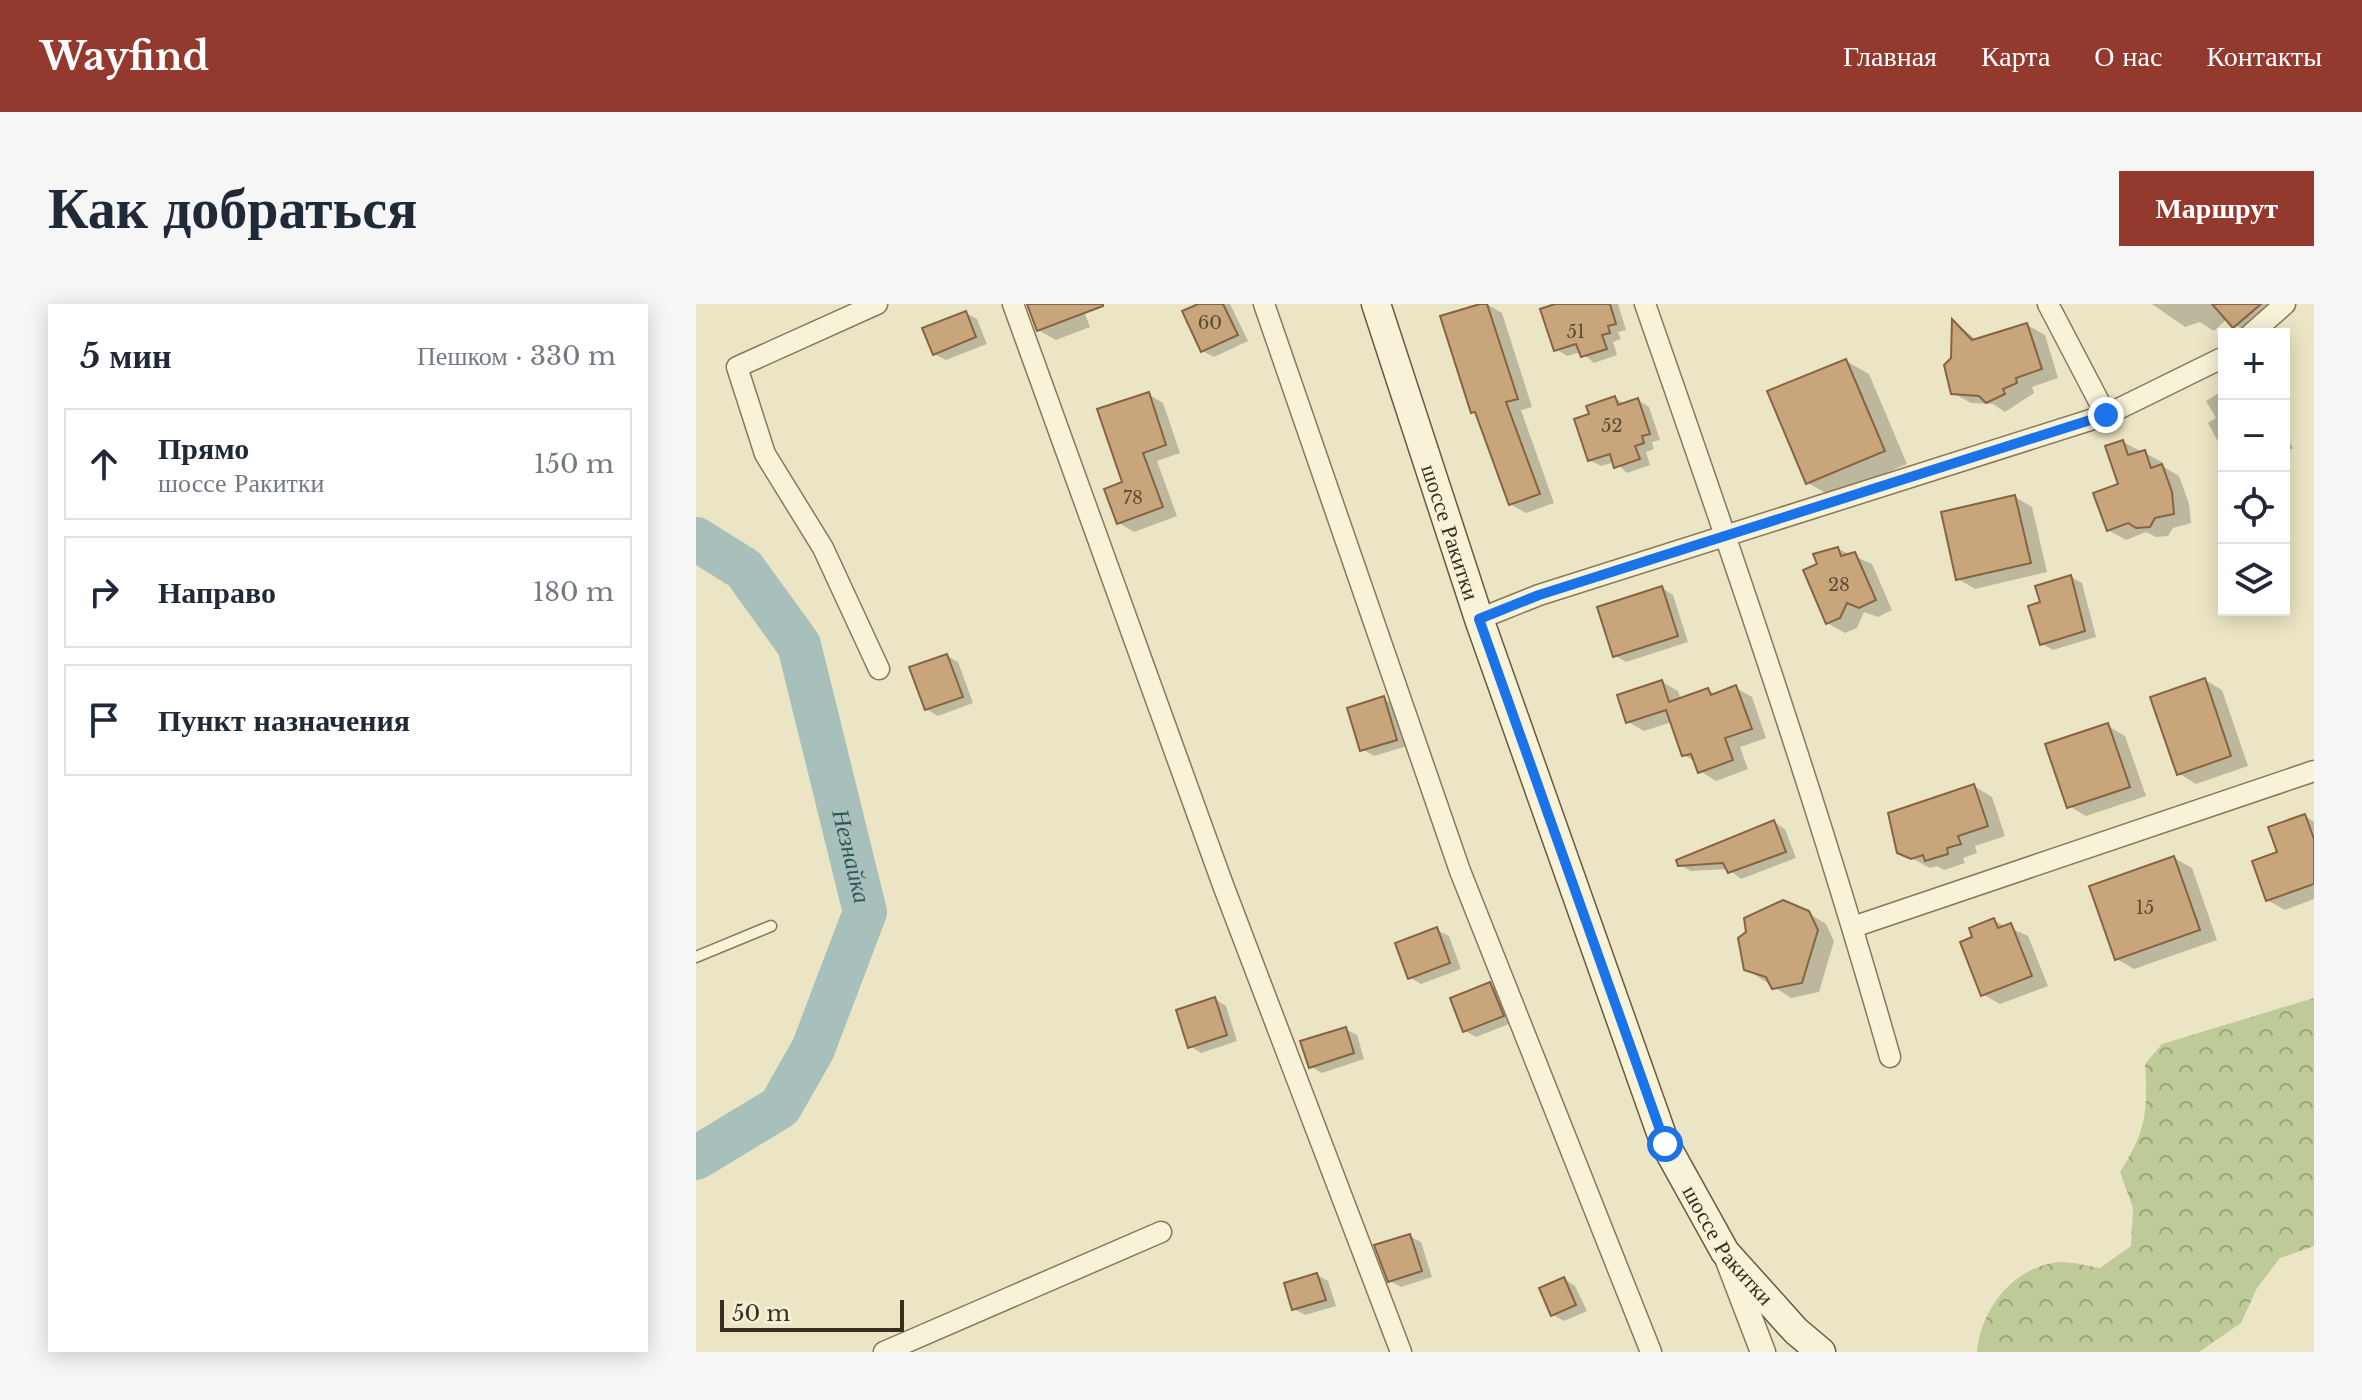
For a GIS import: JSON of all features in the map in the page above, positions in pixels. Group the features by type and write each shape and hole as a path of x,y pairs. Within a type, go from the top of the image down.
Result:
{"main road":[{"name":"шоссе Ракитки","path":"1376,304 1479,619 1665,1144 1725,1252 1796,1331 1821,1352"}],"street":[{"path":"877,304 737,367 765,454 823,548 879,669"},
{"path":"1013,304 1223,885 1401,1352"},
{"path":"1264,304 1460,871 1651,1352"},
{"path":"1645,304 1726,537 1853,927 1890,1057"},
{"path":"2048,304 2106,415"},
{"path":"2258,328 2285,304"},
{"path":"1479,619 1539,595 2106,415 2218,360"},
{"path":"1853,927 2314,771"},
{"path":"884,1352 1161,1232"},
{"path":"1725,1252 1763,1352"}],"lane":[{"path":"696,957 771,926"}],"green space":[{"path":"2314,998 2314,1246 2280,1258 2257,1288 2241,1323 2199,1352 1977,1352 1985,1320 1993,1305 2015,1280 2044,1265 2061,1262 2100,1268 2131,1246 2133,1208 2120,1172 2135,1145 2143,1121 2145,1064 2162,1044"}],"building":[{"path":"1027,304 1103,304 1103,306 1037,331"},
{"path":"1198,304 1223,304 1238,335 1201,352 1182,311"},
{"path":"1487,304 1518,399 1506,402 1540,494 1509,505 1475,412 1471,413 1440,316"},
{"path":"1555,304 1610,304 1616,324 1608,326 1610,333 1602,335 1607,349 1581,357 1576,344 1554,351 1540,309"},
{"path":"2212,304 2261,304 2233,328"},
{"path":"966,311 976,337 933,355 922,328"},
{"path":"1952,319 1972,340 2027,323 2042,369 2016,378 2017,383 2003,389 2005,394 1986,403 1979,396 1951,394 1944,365 1951,358"},
{"path":"1846,359 1885,451 1806,484 1767,391"},
{"path":"1149,392 1166,445 1143,453 1163,507 1117,524 1104,489 1122,482 1097,409"},
{"path":"1615,396 1618,405 1638,398 1650,434 1642,436 1644,443 1635,446 1640,459 1614,468 1610,454 1588,461 1574,419 1589,414 1586,406"},
{"path":"2123,440 2128,455 2145,450 2151,468 2162,464 2172,492 2174,514 2155,518 2150,527 2136,528 2128,523 2107,531 2093,493 2118,484 2105,446"},
{"path":"2015,495 2031,563 1956,580 1941,512"},
{"path":"1838,547 1841,556 1855,552 1876,600 1859,608 1847,603 1840,618 1826,624 1803,570 1817,564 1813,554"},
{"path":"2071,575 2085,631 2040,645 2028,606 2040,602 2035,586"},
{"path":"1662,586 1678,636 1613,657 1597,607"},
{"path":"947,654 963,697 925,710 909,667"},
{"path":"2205,678 2231,756 2177,775 2150,697"},
{"path":"1662,680 1669,702 1708,688 1711,695 1736,685 1752,729 1725,738 1733,760 1698,773 1691,754 1682,756 1666,710 1626,723 1617,695"},
{"path":"1384,696 1397,740 1360,751 1347,708"},
{"path":"2108,723 2130,787 2067,808 2045,744"},
{"path":"1974,784 1988,826 1958,836 1961,844 1947,848 1948,854 1925,861 1923,855 1911,859 1897,853 1888,813"},
{"path":"2305,814 2314,839 2314,884 2266,901 2252,861 2277,852 2268,827"},
{"path":"1774,820 1786,852 1728,873 1723,863 1678,866 1676,860"},
{"path":"2174,856 2200,930 2115,960 2089,886"},
{"path":"1783,900 1809,911 1818,930 1802,983 1772,989 1766,977 1744,970 1738,938 1746,932 1744,918"},
{"path":"1994,918 1998,928 2011,923 2032,976 1981,996 1960,942 1972,937 1969,928"},
{"path":"1437,927 1450,963 1408,979 1395,943"},
{"path":"1490,982 1504,1016 1463,1032 1450,998"},
{"path":"1215,997 1227,1035 1188,1048 1176,1010"},
{"path":"1346,1027 1354,1053 1309,1068 1300,1041"},
{"path":"1410,1234 1422,1271 1388,1282 1374,1245"},
{"path":"1317,1273 1326,1300 1292,1310 1284,1283"},
{"path":"1564,1277 1576,1305 1551,1316 1539,1288"}],"waterway":[{"name":"Незнайка","path":"696,539 744,569 799,645 865,912 813,1049 780,1107 696,1158"}],"route":[{"path":"1665,1144 1479,619 1539,595 2106,415"}]}
